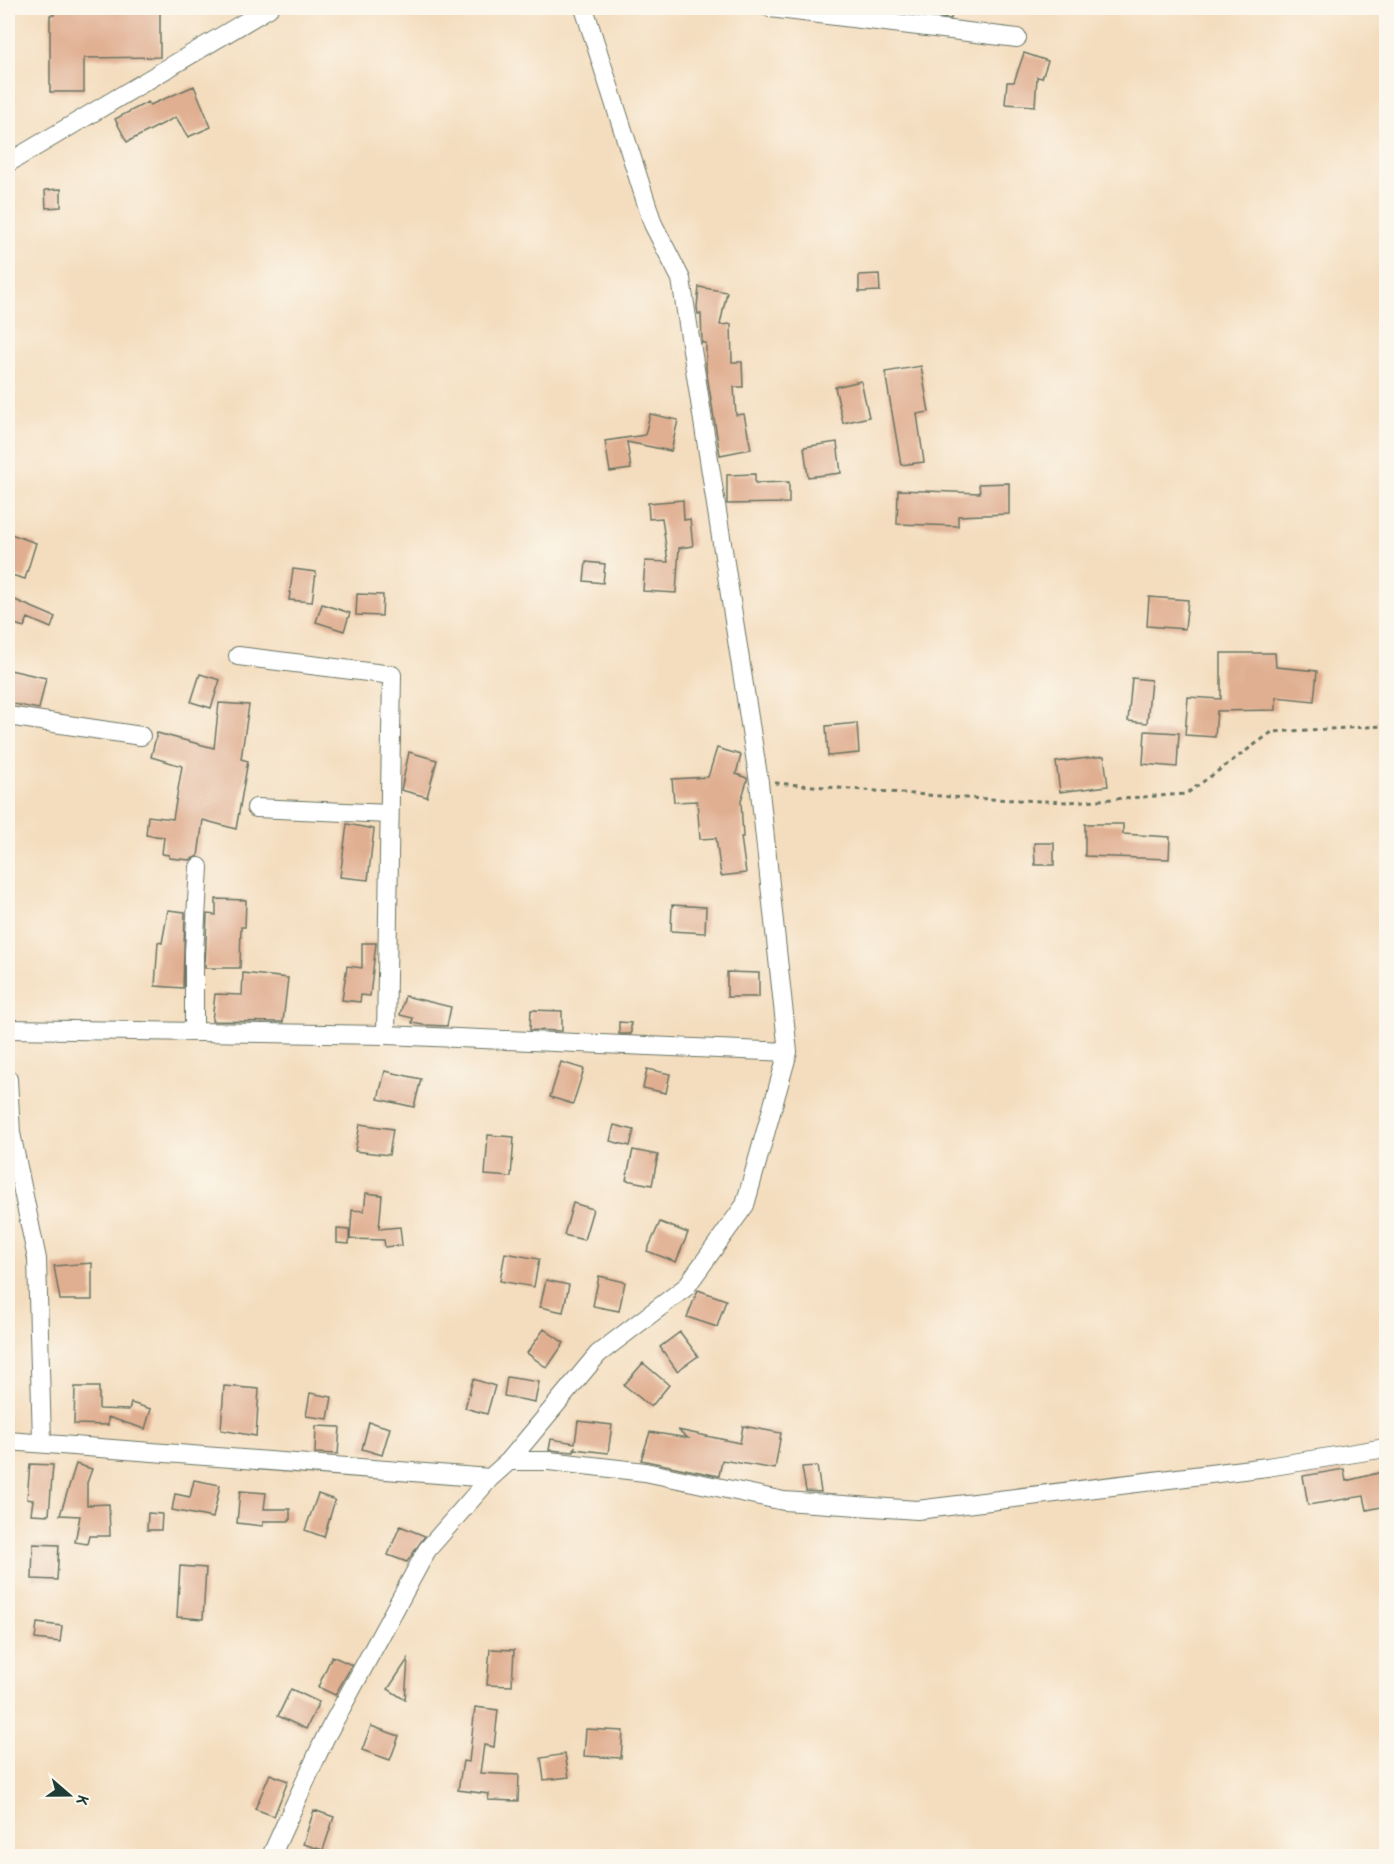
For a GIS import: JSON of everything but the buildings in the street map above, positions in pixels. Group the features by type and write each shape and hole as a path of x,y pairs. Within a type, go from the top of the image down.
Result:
{"street":[{"path":"8,163 269,8"},
{"path":"271,1857 325,1738 427,1550 490,1478 509,1461 598,1354 686,1287 745,1205 788,1052 759,782 681,279 653,224 584,8"},
{"path":"770,8 1017,38"},
{"path":"238,656 392,675 386,1035"},
{"path":"8,716 141,736"},
{"path":"256,808 389,814"},
{"path":"194,1032 194,952 199,867"},
{"path":"8,1029 386,1035 788,1052"},
{"path":"8,1079 11,1133 37,1259 42,1442"},
{"path":"8,1441 490,1478"},
{"path":"509,1461 549,1461 645,1472 784,1501 917,1510 1267,1467 1386,1448"}],"path":[{"path":"759,782 965,798 1069,802 1186,794 1272,732 1384,726 1386,719"}]}
